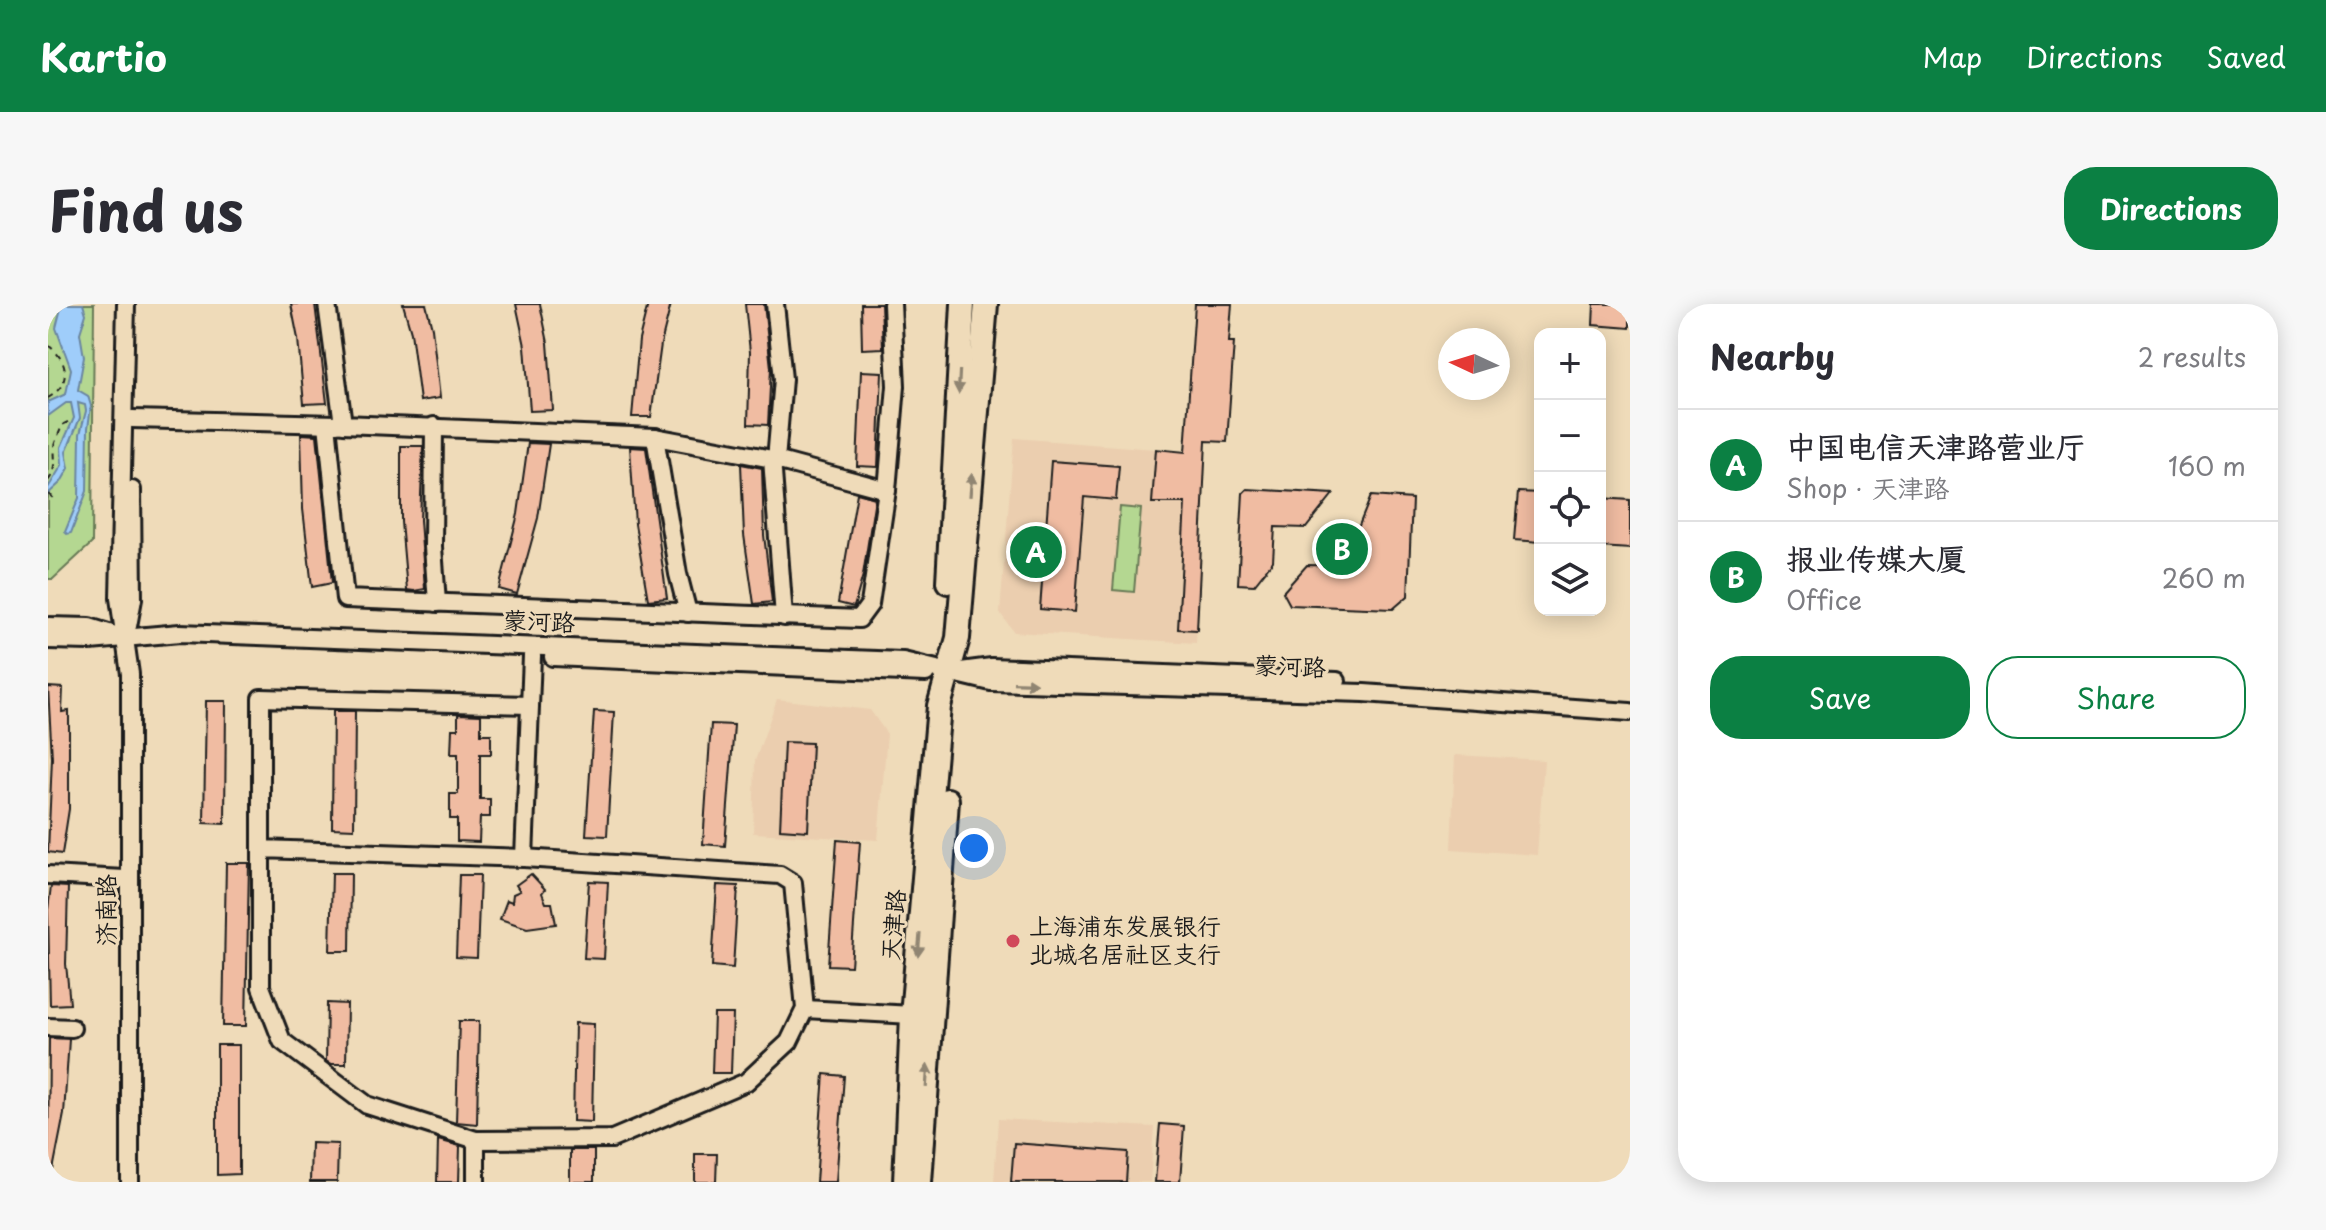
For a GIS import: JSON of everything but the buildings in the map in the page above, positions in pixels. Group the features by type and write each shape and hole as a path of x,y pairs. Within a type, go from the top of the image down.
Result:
{"main road":[{"name":"天津路","path":"920,1182 953,707 945,636 963,304"},
{"name":"天津路","path":"905,1182 912,1015 939,706 958,638 986,304"}],"street":[{"name":"济南路","path":"126,304 119,598 126,638 130,706 127,1182"},
{"name":"济南路","path":"127,1182 126,638 133,599 133,304"},
{"path":"327,304 345,599 859,619 870,604 887,490 896,386 892,304"},
{"path":"775,304 783,379 774,459 784,617"},
{"path":"132,419 434,426 655,437 774,459 887,490"},
{"path":"434,426 433,547 437,603"},
{"path":"655,437 678,574 688,613"},
{"name":"蒙河路","path":"48,626 89,627 126,638 181,644 532,656 863,672 948,673 1008,667 1365,683 1630,702"},
{"name":"蒙河路","path":"48,640 90,641 195,633 872,659 903,661 991,682 1364,693 1630,712"},
{"path":"524,858 532,656"},
{"path":"261,849 524,858 780,875 793,883 805,1009 789,1042 746,1082 612,1139 476,1140 367,1105 282,1041 261,987 261,849 261,698 530,705"},
{"path":"48,875 125,879"},
{"path":"805,1009 912,1015"},
{"path":"48,1027 72,1028"},
{"path":"476,1140 476,1182"}],"path":[{"path":"48,345 62,362 65,380 61,391 48,398"},
{"path":"48,481 54,473 56,440 62,425 68,422"},
{"path":"48,454 55,457"},
{"path":"48,494 53,498"}],"shaded area":[{"path":"1014,438 1206,453 1196,643 1014,632 1000,613"},
{"path":"777,699 870,710 887,734 878,840 753,833 755,761"},
{"path":"1455,755 1544,760 1537,855 1451,849"},
{"path":"998,1119 1154,1127 1150,1182 994,1182"}],"green space":[{"path":"48,304 94,304 92,543 53,579 48,579"},
{"path":"1120,507 1141,509 1134,592 1113,590"}],"water":[{"path":"62,304 83,304 86,314 80,333 84,357 78,390 88,396 91,406 87,491 71,533 67,534 65,532 79,498 80,434 86,411 85,405 78,403 80,418 66,452 69,468 61,482 48,494 48,488 62,465 61,447 74,418 71,403 66,403 48,416 48,402 66,394 71,369 56,328"}],"place":[{"name":"报业传媒大厦","path":"1342,549"},
{"name":"中国电信天津路营业厅","path":"1036,552"},
{"name":"上海浦东发展银行 北城名居社区支行","path":"1013,941"}]}
